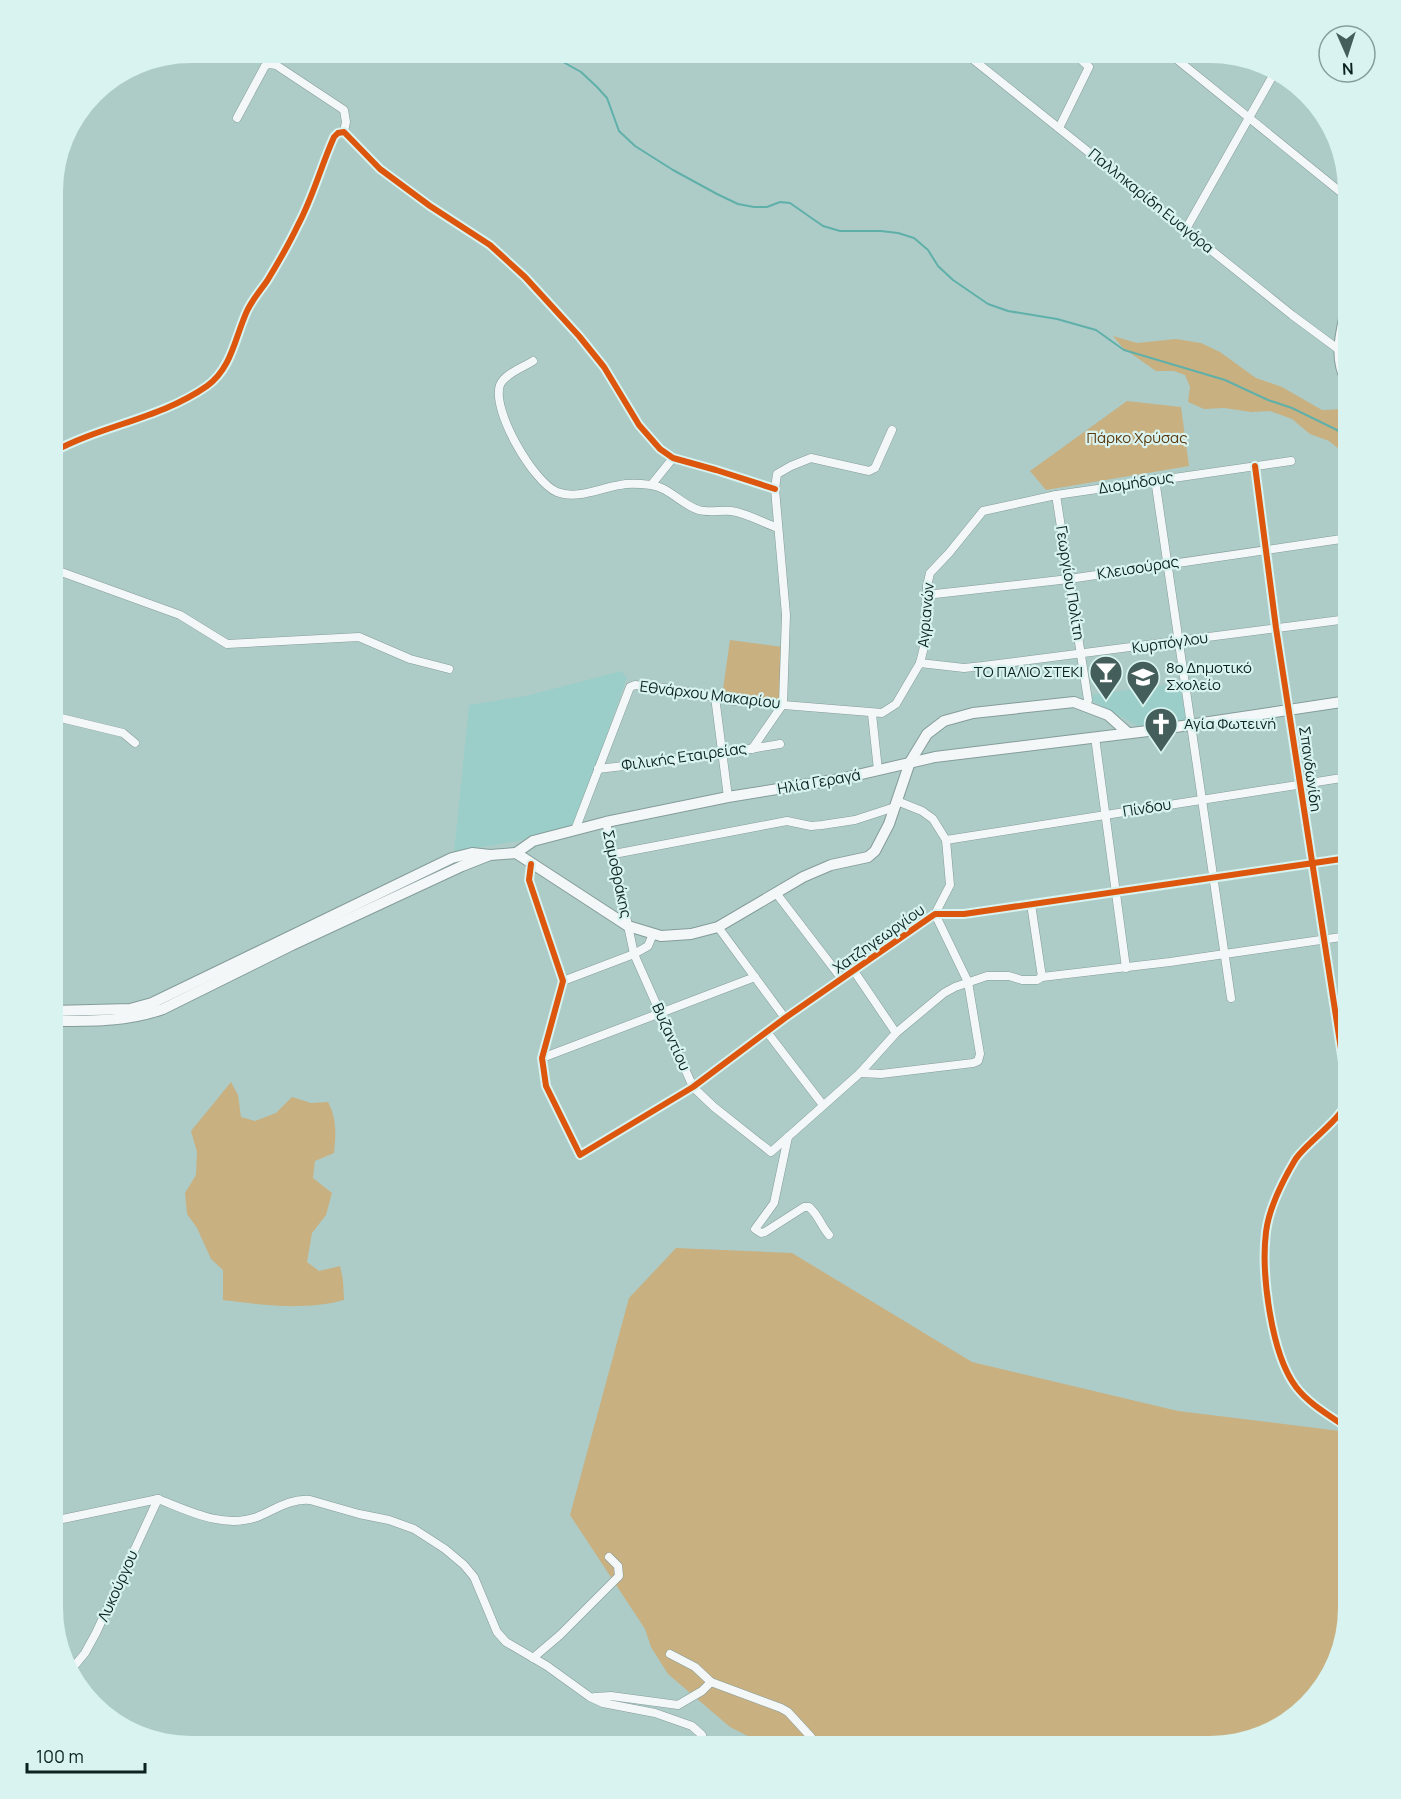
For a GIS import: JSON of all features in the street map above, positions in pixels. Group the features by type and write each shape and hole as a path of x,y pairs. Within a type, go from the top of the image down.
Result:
{"street":[{"name":"Παλληκαρίδη Ευαγόρα","path":"978,63 1292,315 1338,349"},
{"path":"1059,128 1089,67 1085,63"},
{"path":"1182,63 1338,190"},
{"path":"237,118 265,66 269,64 276,65 344,110 346,122 344,132"},
{"path":"1185,229 1271,79"},
{"path":"63,447 91,434 164,410 207,386 220,375 248,309 299,225 334,137 344,132"},
{"path":"344,132 380,169 438,212 490,245 525,277 604,367 639,425 652,441 673,458 775,489"},
{"path":"533,361 503,379 500,385 499,400 508,428 542,482 558,492 567,494 620,485 652,484 683,500 696,510 733,512 778,528"},
{"path":"783,704 786,615 775,489 777,474 811,458 869,471 875,468 892,430"},
{"path":"652,484 673,458"},
{"name":"Διομήδους","path":"982,511 1056,495 1291,461"},
{"name":"Σπανδωνίδη","path":"1255,466 1276,628 1338,1032"},
{"path":"1155,479 1231,998"},
{"name":"Γεωργίου Πολίτη","path":"1056,495 1088,700 1086,705"},
{"name":"Αγριανών","path":"872,714 882,713 896,704 920,663 925,641 926,595 930,573 949,554 982,511"},
{"name":"Κλεισούρας","path":"926,595 1069,579 1338,539"},
{"path":"63,573 180,615 228,644 359,637 410,658 449,669"},
{"name":"Κυρπόγλου","path":"920,663 964,668 1081,655 1338,620"},
{"name":"Εθνάρχου Μακαρίου","path":"575,831 630,687 635,685 672,689 734,701 872,714"},
{"path":"715,697 728,797"},
{"path":"63,1011 122,1010 152,1003 452,858 472,853 490,855 516,853 628,926 653,934 681,935 718,927 803,877 831,865 868,857 881,841 910,762 927,734 944,721 973,713 1074,702 1108,715 1127,732"},
{"name":"Ηλία Γεραγά","path":"516,853 533,841 606,822 728,797 840,779 935,757 1338,703"},
{"name":"Φιλικής Εταιρείας","path":"598,769 752,749 783,704"},
{"path":"872,714 878,770"},
{"path":"63,718 123,733 135,743"},
{"path":"1095,737 1126,968"},
{"path":"752,749 780,744"},
{"name":"Πίνδου","path":"946,840 1338,779"},
{"path":"614,854 786,821 811,826 855,820 896,804 922,811 933,819 946,840 950,885 935,914 968,982 980,1054 978,1061 973,1064 881,1074 860,1073"},
{"name":"Σαμοθράκης","path":"606,822 628,926"},
{"path":"63,1021 121,1020 142,1016 163,1008 292,945 490,855"},
{"name":"Χατζηγεωργίου","path":"542,1058 546,1086 580,1155 693,1087 785,1018 935,914 964,914 1338,859"},
{"path":"531,864 529,880 563,981 542,1058"},
{"path":"776,893 842,979"},
{"path":"1031,904 1042,977"},
{"name":"Βυζαντίου","path":"628,926 634,954 693,1087 714,1107 771,1152 788,1137"},
{"path":"718,927 785,1018"},
{"path":"563,981 634,954 648,946 653,934"},
{"path":"829,1235 809,1207 804,1207 765,1232 761,1233 756,1229 774,1203 788,1137 860,1073 896,1033 944,993 968,982 994,975 1037,980 1042,977 1224,955 1338,937"},
{"path":"854,971 896,1033"},
{"path":"542,1058 754,976"},
{"path":"1334,1008 1338,1007"},
{"path":"767,1032 823,1105"},
{"name":"Σπανδωνίδη","path":"1338,1112 1296,1158 1270,1212 1266,1233 1269,1311 1276,1343 1285,1367 1296,1387 1316,1407 1338,1422"},
{"path":"63,1519 158,1499 210,1518 232,1521 256,1517 298,1499 389,1520 414,1529 445,1549 464,1565 474,1578 500,1638 590,1698 684,1722 698,1730 702,1736"},
{"name":"Λυκούργου","path":"76,1664 96,1633 158,1499"},
{"path":"533,1658 560,1635 619,1576 618,1566 609,1557"},
{"path":"670,1654 695,1667 711,1682 788,1712 810,1736"},
{"path":"590,1698 611,1696 678,1705 702,1691 711,1682"}],"shaded area":[{"path":"621,671 627,677 574,827 518,841 454,853 469,705 526,696"},
{"name":"8ο Δημοτικό Σχολείο","path":"1180,683 1186,722 1144,729 1094,702 1090,697 1091,695"}],"green space":[{"path":"1113,336 1137,343 1176,339 1201,343 1220,352 1256,378 1282,387 1322,410 1338,409 1338,448 1329,441 1310,434 1292,419 1270,411 1204,409 1188,402 1190,387 1185,375 1174,371 1156,371 1123,348"},
{"name":"Πάρκο Χρύσας","path":"1127,401 1181,407 1189,466 1046,490 1030,471"},
{"path":"730,640 783,647 781,700 722,696"},
{"path":"231,1082 238,1095 241,1117 255,1121 276,1113 292,1097 311,1103 328,1102 335,1127 334,1153 315,1161 313,1178 332,1193 326,1215 312,1233 307,1262 319,1271 340,1266 344,1300 299,1306 223,1300 223,1270 211,1259 197,1228 187,1214 185,1193 196,1175 197,1152 191,1131"},
{"path":"676,1248 792,1253 972,1362 1178,1411 1338,1431 1337,1625 1334,1641 1321,1672 1306,1693 1281,1715 1251,1729 1219,1736 748,1736 730,1727 668,1674 651,1647 645,1629 570,1515 629,1298"}],"waterway":[{"path":"565,63 581,72 607,98 619,131 635,146 673,170 738,204 767,207 780,202 790,203 823,226 840,231 881,231 914,238 928,250 938,266 953,280 988,304 1008,311 1057,319 1096,330 1124,350 1225,380 1268,400 1292,408 1338,431"}],"cycle path":[{"path":"63,447 170,406 189,397 215,379 232,352 249,307 291,239 313,192 334,137 344,132 380,169 430,206 490,245 525,277 604,367 639,425 660,449 673,458 775,489"},
{"path":"1255,466 1276,628 1338,1030"},
{"path":"531,864 529,880 563,981 542,1058 546,1086 580,1155 693,1087 785,1018 935,914 964,914 1338,859"},
{"path":"1338,1116 1306,1147 1285,1177 1270,1213 1265,1249 1270,1313 1274,1334 1287,1373 1307,1399 1338,1421"}],"place":[{"name":"ΤΟ ΠΑΛΙΟ ΣΤΕΚΙ","path":"1106,701"},
{"name":"8ο Δημοτικό Σχολείο","path":"1143,706"},
{"name":"Αγία Φωτεινή","path":"1161,753"}]}
